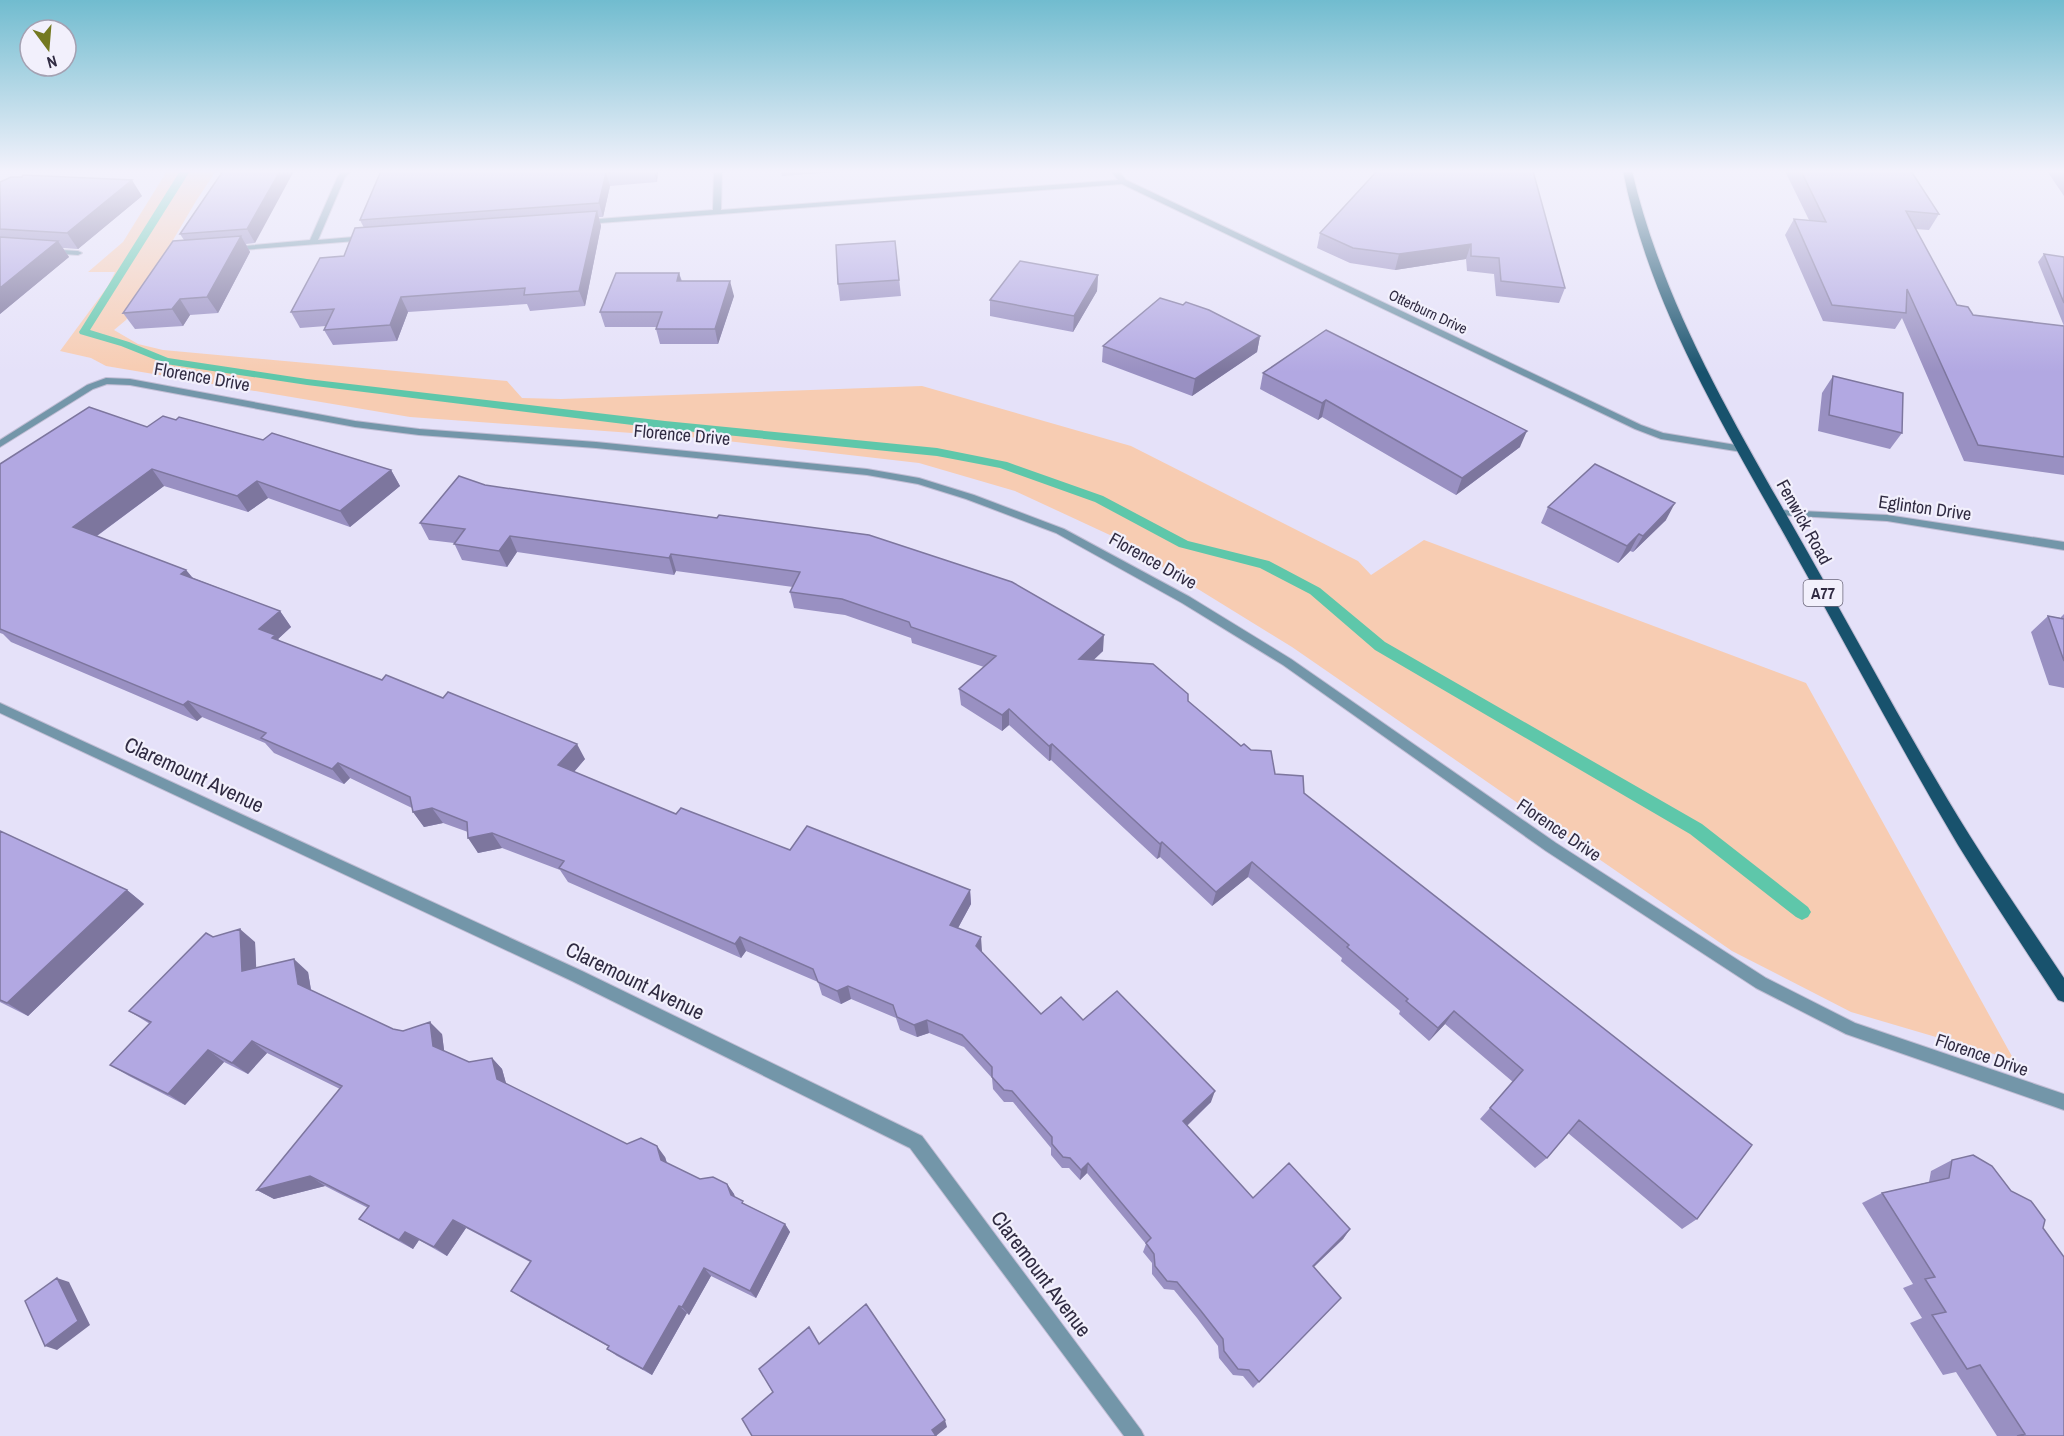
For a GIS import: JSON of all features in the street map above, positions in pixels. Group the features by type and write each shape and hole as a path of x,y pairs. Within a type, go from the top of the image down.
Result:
{"main road":[{"name":"Fenwick Road","path":"1647,238 1653,260 1684,336 1742,449 1780,513 1875,688 1965,841 2064,994"}],"street":[{"path":"313,242 315,238"},
{"path":"220,250 372,238"},
{"name":"Otterburn Drive","path":"1241,238 1638,427 1660,436 1742,449"},
{"path":"45,250 78,253"},
{"name":"Florence Drive","path":"0,444 90,387 106,381 130,382 355,424 419,432 642,449 867,472 919,481 970,497 1060,531 1186,600 1287,662 1542,840 1761,983 1851,1029 2064,1102"},
{"name":"Eglinton Drive","path":"1780,513 1887,518 2064,546"},
{"name":"Claremount Avenue","path":"0,708 577,976 916,1142 1135,1436"}],"shaded area":[{"path":"125,238 174,238 126,320 114,330 138,344 163,350 507,381 522,398 561,399 922,386 1131,446 1358,561 1371,575 1424,540 1806,683 2014,1060 1851,1012 1732,951 1292,647 1112,536 1015,491 919,463 701,438 410,417 106,366 91,358 60,351 108,286 115,272 88,272"}],"building":[{"path":"0,238 58,241 0,288"},
{"path":"240,238 207,297 180,299 172,309 123,313 173,241"},
{"path":"351,238 591,238 579,291 524,295 525,288 401,297 390,325 324,330 334,309 291,312 320,258 344,256"},
{"path":"1331,238 1551,238 1565,288 1501,281 1499,258 1471,256 1471,244 1399,254 1353,248"},
{"path":"1802,238 1921,238 1957,305 1968,307 1973,315 2064,326 2064,457 1978,445 1907,289 1906,313 1832,305"},
{"path":"895,241 899,280 838,284 836,245"},
{"path":"2044,254 2064,257 2064,303"},
{"path":"1020,261 1098,275 1074,316 990,300"},
{"path":"616,273 679,273 677,281 730,281 715,329 656,329 662,312 600,312"},
{"path":"1160,298 1183,305 1186,302 1209,310 1260,336 1195,379 1103,346"},
{"path":"1326,330 1527,431 1462,478 1326,400 1322,403 1263,373"},
{"path":"1833,376 1903,393 1902,433 1829,415"},
{"path":"89,407 147,427 163,416 176,420 179,417 263,440 272,433 391,470 340,511 257,481 237,496 152,469 73,527 186,570 181,574 280,611 259,629 275,635 272,638 382,680 386,675 443,698 448,692 577,744 558,765 676,814 681,808 790,850 807,826 970,890 950,925 981,937 976,946 1041,1014 1061,997 1083,1020 1117,991 1215,1091 1183,1121 1253,1198 1289,1163 1350,1229 1313,1266 1341,1298 1259,1382 1249,1370 1238,1369 1224,1351 1223,1339 1201,1311 1177,1282 1167,1281 1155,1266 1154,1254 1146,1243 1151,1238 1088,1163 1081,1170 1070,1158 1063,1157 1052,1144 1052,1137 1012,1091 1004,1090 992,1077 992,1067 962,1035 927,1020 914,1025 897,1017 893,1005 848,986 837,991 818,982 813,969 740,937 735,944 559,868 564,861 492,833 468,838 467,822 432,808 413,812 410,797 338,763 332,769 261,738 266,733 188,701 183,705 0,629 0,464"},
{"path":"1595,464 1675,503 1643,536 1639,534 1627,546 1548,507"},
{"path":"459,476 485,485 540,493 717,518 719,515 869,535 1012,582 1104,635 1079,659 1153,664 1188,694 1188,701 1241,746 1244,744 1251,750 1271,751 1275,774 1303,776 1304,793 1752,1145 1697,1219 1579,1120 1547,1158 1490,1108 1523,1070 1454,1011 1438,1028 1347,947 1349,945 1252,862 1216,892 1162,842 1160,844 1052,744 1049,746 1009,709 1002,715 959,689 996,656 911,627 909,622 842,599 790,592 800,572 671,554 669,558 510,536 499,551 454,544 465,529 420,523"},
{"path":"2048,616 2064,619 2064,661"},
{"path":"0,831 127,890 7,1003 0,1000"},
{"path":"240,929 242,971 294,959 298,984 393,1029 403,1031 430,1022 433,1046 469,1062 492,1058 497,1079 627,1144 641,1138 657,1146 661,1160 700,1179 713,1177 727,1184 731,1195 743,1201 742,1203 785,1224 750,1291 704,1268 643,1369 607,1349 609,1346 511,1291 531,1261 453,1220 434,1247 405,1232 399,1240 359,1219 369,1206 310,1176 257,1190 342,1086 252,1041 232,1063 208,1050 168,1094 110,1065 151,1022 129,1011 206,933 213,937"},
{"path":"1973,1155 1992,1166 2011,1191 2031,1201 2045,1220 2043,1228 2064,1257 2064,1436 2017,1436 2025,1434 1980,1365 1967,1369 1932,1315 1946,1312 1925,1279 1935,1277 1882,1193 1949,1178 1952,1160"},
{"path":"57,1278 78,1321 45,1346 25,1301"},
{"path":"866,1304 945,1420 932,1430 936,1436 752,1436 742,1419 773,1392 759,1369 809,1327 819,1344"}],"waterway":[{"path":"143,238 84,332 125,344 166,361 307,382 665,425 937,452 1003,465 1099,499 1184,544 1264,564 1315,591 1380,646 1696,829 1802,912"}]}
